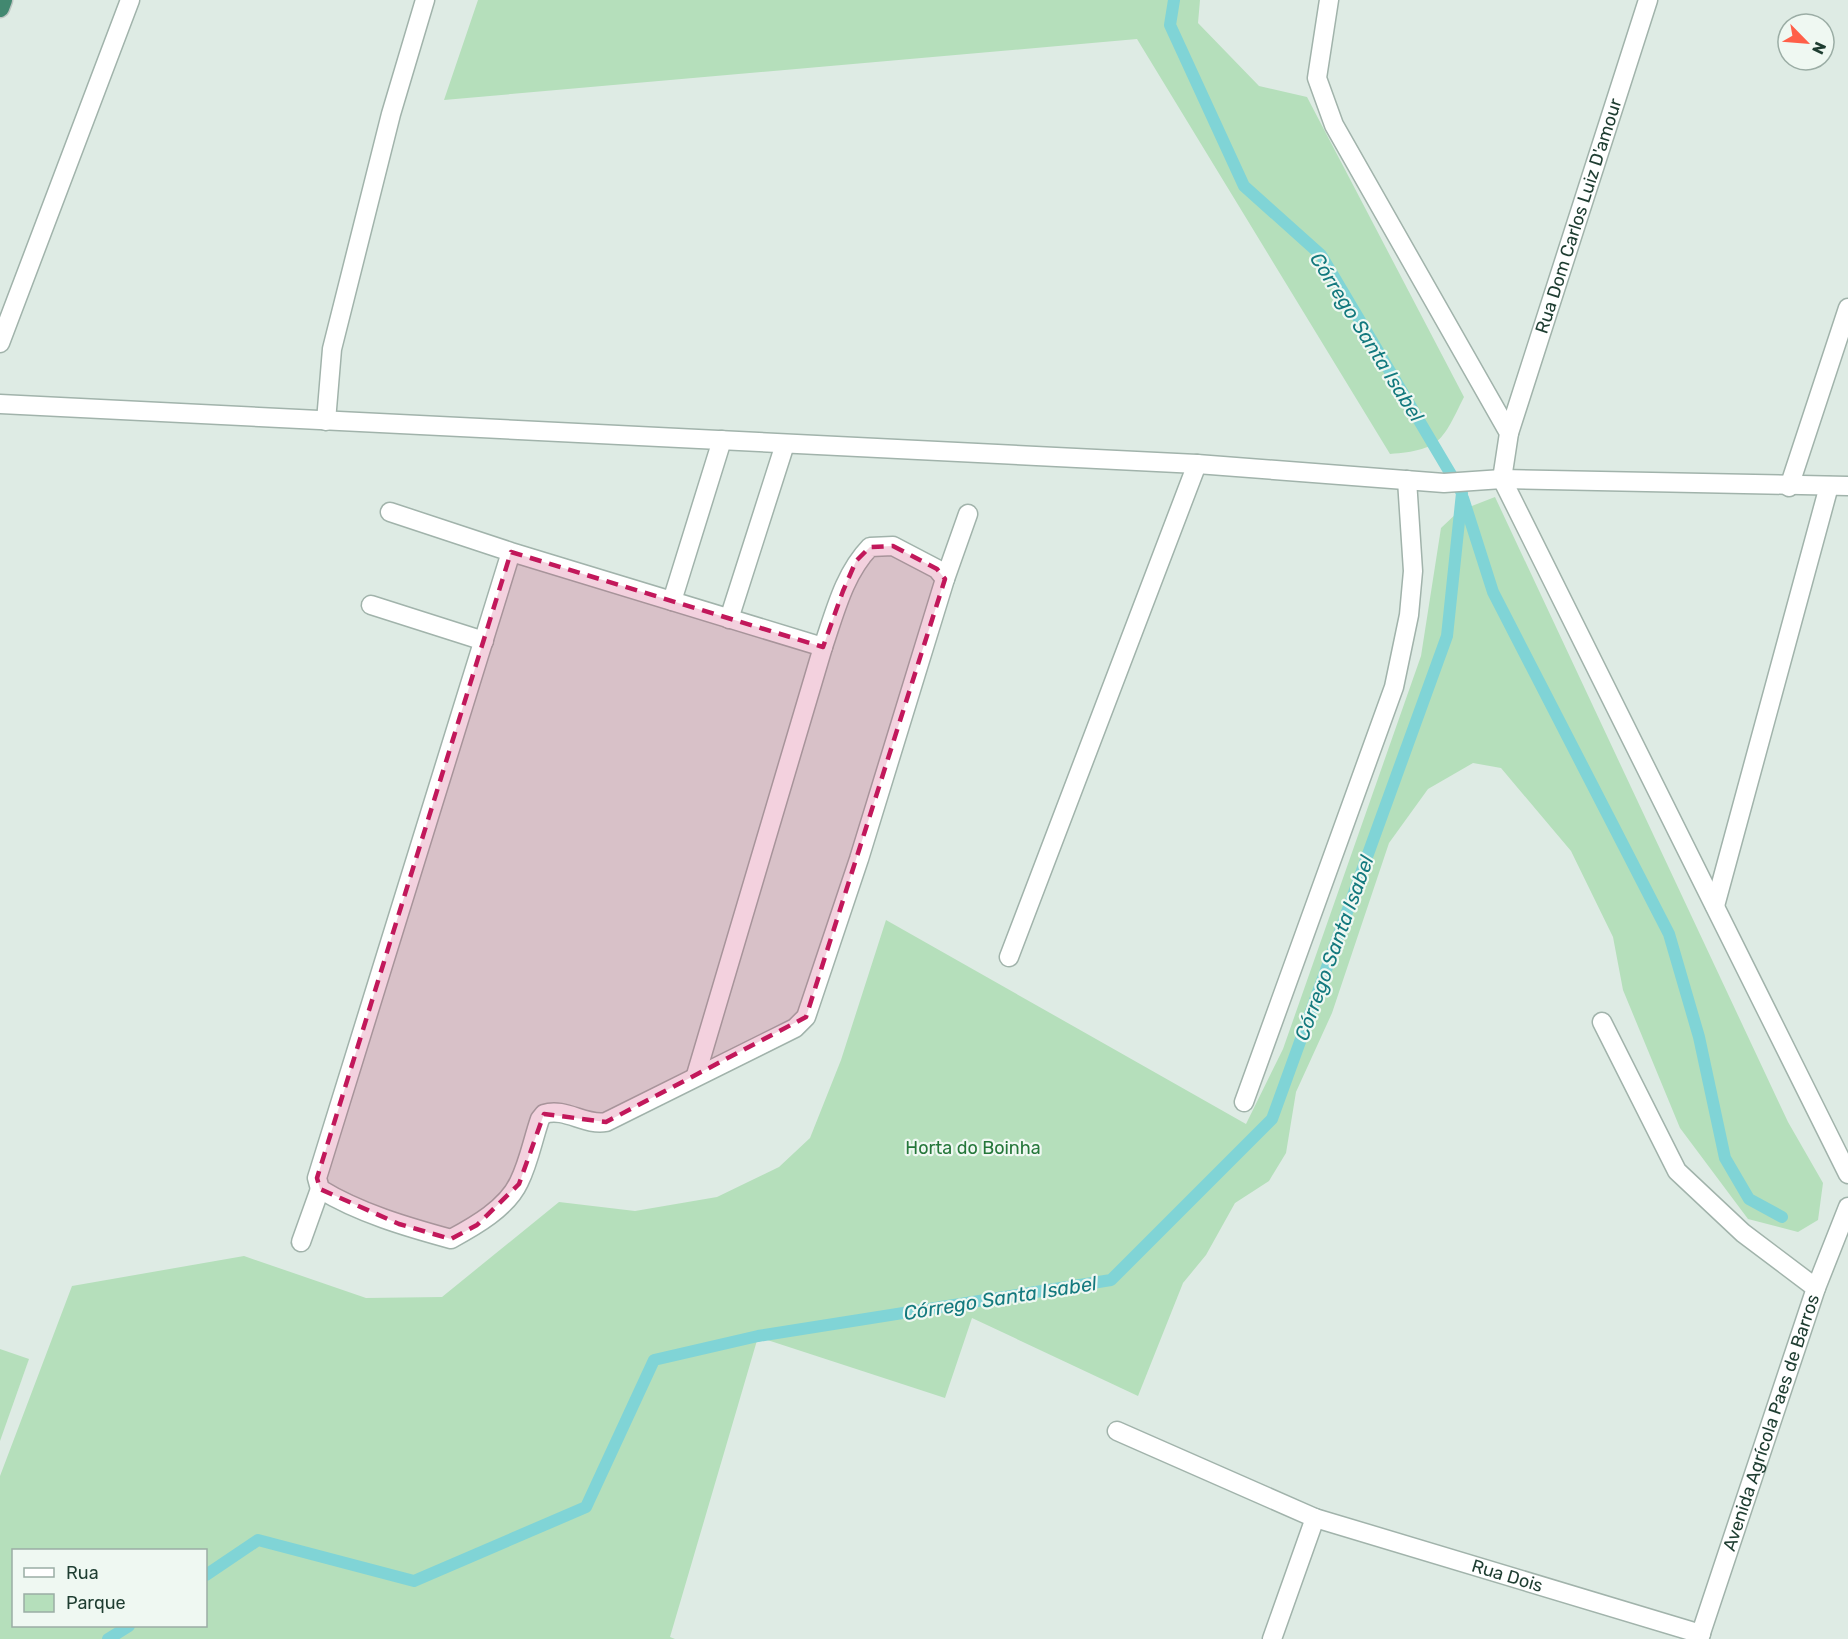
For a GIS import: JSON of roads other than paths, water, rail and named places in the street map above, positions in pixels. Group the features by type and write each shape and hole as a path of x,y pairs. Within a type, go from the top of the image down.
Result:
{"highway":[{"path":"0,8 3,0"}],"street":[{"path":"0,343 130,0"},
{"path":"326,421 332,349 391,114 425,0"},
{"path":"1329,0 1317,78 1334,125 1509,433"},
{"name":"Rua Dom Carlos Luiz D'amour","path":"1503,479 1509,433 1648,0"},
{"path":"1789,487 1848,308"},
{"path":"0,404 1197,465 1444,483 1503,479 1789,487 1848,486"},
{"path":"672,601 722,440"},
{"path":"729,619 785,444"},
{"path":"1009,957 1197,465"},
{"path":"1503,479 1848,1174"},
{"path":"1245,1102 1394,687 1409,615 1413,571 1407,480"},
{"path":"1715,906 1829,486"},
{"path":"390,512 511,552 823,647"},
{"path":"511,552 316,1178 320,1189 333,1197 399,1224 451,1239 477,1225 508,1198 519,1184 540,1119 544,1114 562,1113 599,1124 606,1122 696,1075 795,1028 806,1017 866,837 945,579 968,514"},
{"path":"696,1075 823,647 856,561 870,547 893,546 937,569 945,579"},
{"path":"372,604 483,641"},
{"path":"1602,1022 1677,1171 1743,1233 1816,1288"},
{"path":"301,1242 320,1189"},
{"name":"Avenida Agrícola Paes de Barros","path":"1700,1636 1816,1288 1844,1230 1848,1207"},
{"name":"Rua Dois","path":"1118,1431 1315,1518 1700,1636"},
{"path":"1272,1639 1315,1518"}],"waterway":[{"name":"Córrego Santa Isabel","path":"207,1574 258,1540 414,1581 586,1507 654,1360 758,1336 1111,1280 1272,1119 1447,636 1462,493 1321,255 1244,186 1170,25 1174,0"},
{"name":"Córrego Santa Isabel","path":"1463,498 1493,592 1669,934 1699,1037 1725,1158 1749,1199 1782,1217"},
{"name":"Córrego Santa Isabel","path":"108,1639 127,1627"}],"park label":[{"name":"Horta do Boinha","path":"973,1148"}]}
